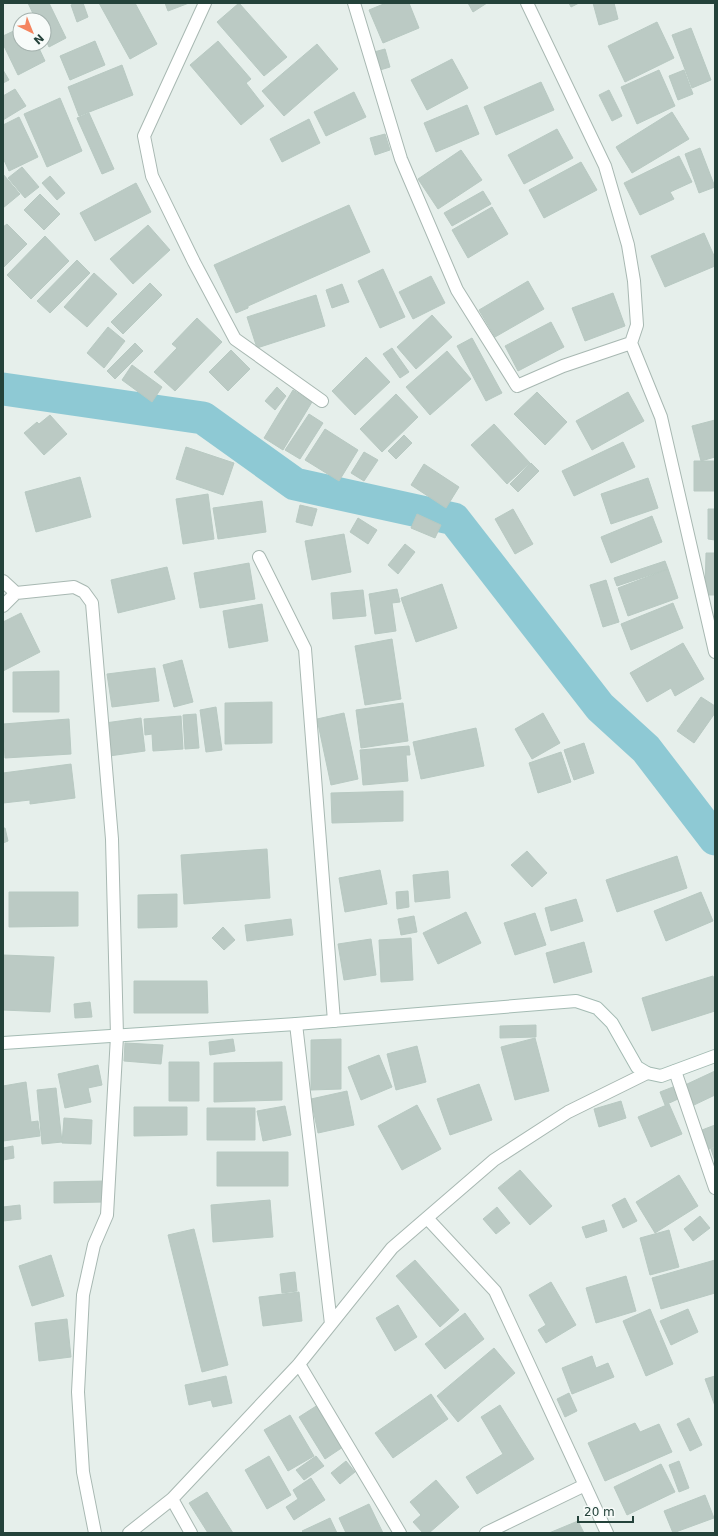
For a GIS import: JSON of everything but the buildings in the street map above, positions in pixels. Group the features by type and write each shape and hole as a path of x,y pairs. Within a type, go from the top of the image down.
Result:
{"street":[{"path":"206,3 144,136 152,176 194,262 235,339 322,401"},
{"path":"354,3 401,159 457,290 517,386 563,366 631,343"},
{"path":"527,3 605,166 628,245 637,325 631,343 661,418 715,652"},
{"path":"259,557 305,649 334,1021"},
{"path":"3,581 16,593"},
{"path":"3,606 16,593 74,587 84,592 92,603 112,839 117,1036 107,1215 94,1245 83,1295 78,1392 83,1472 95,1533"},
{"path":"3,1043 296,1024 576,1001 597,1008 612,1023 637,1067 647,1073 661,1076 715,1056"},
{"path":"296,1024 331,1324"},
{"path":"675,1071 715,1188"},
{"path":"129,1533 172,1499 299,1364 392,1248 494,1160 568,1112 647,1073"},
{"path":"427,1218 495,1291 607,1533"},
{"path":"299,1364 400,1533"},
{"path":"486,1533 585,1485"},
{"path":"172,1499 191,1533"}],"waterway":[{"path":"3,389 203,418 295,484 454,519 600,707 646,749 715,839"}]}
